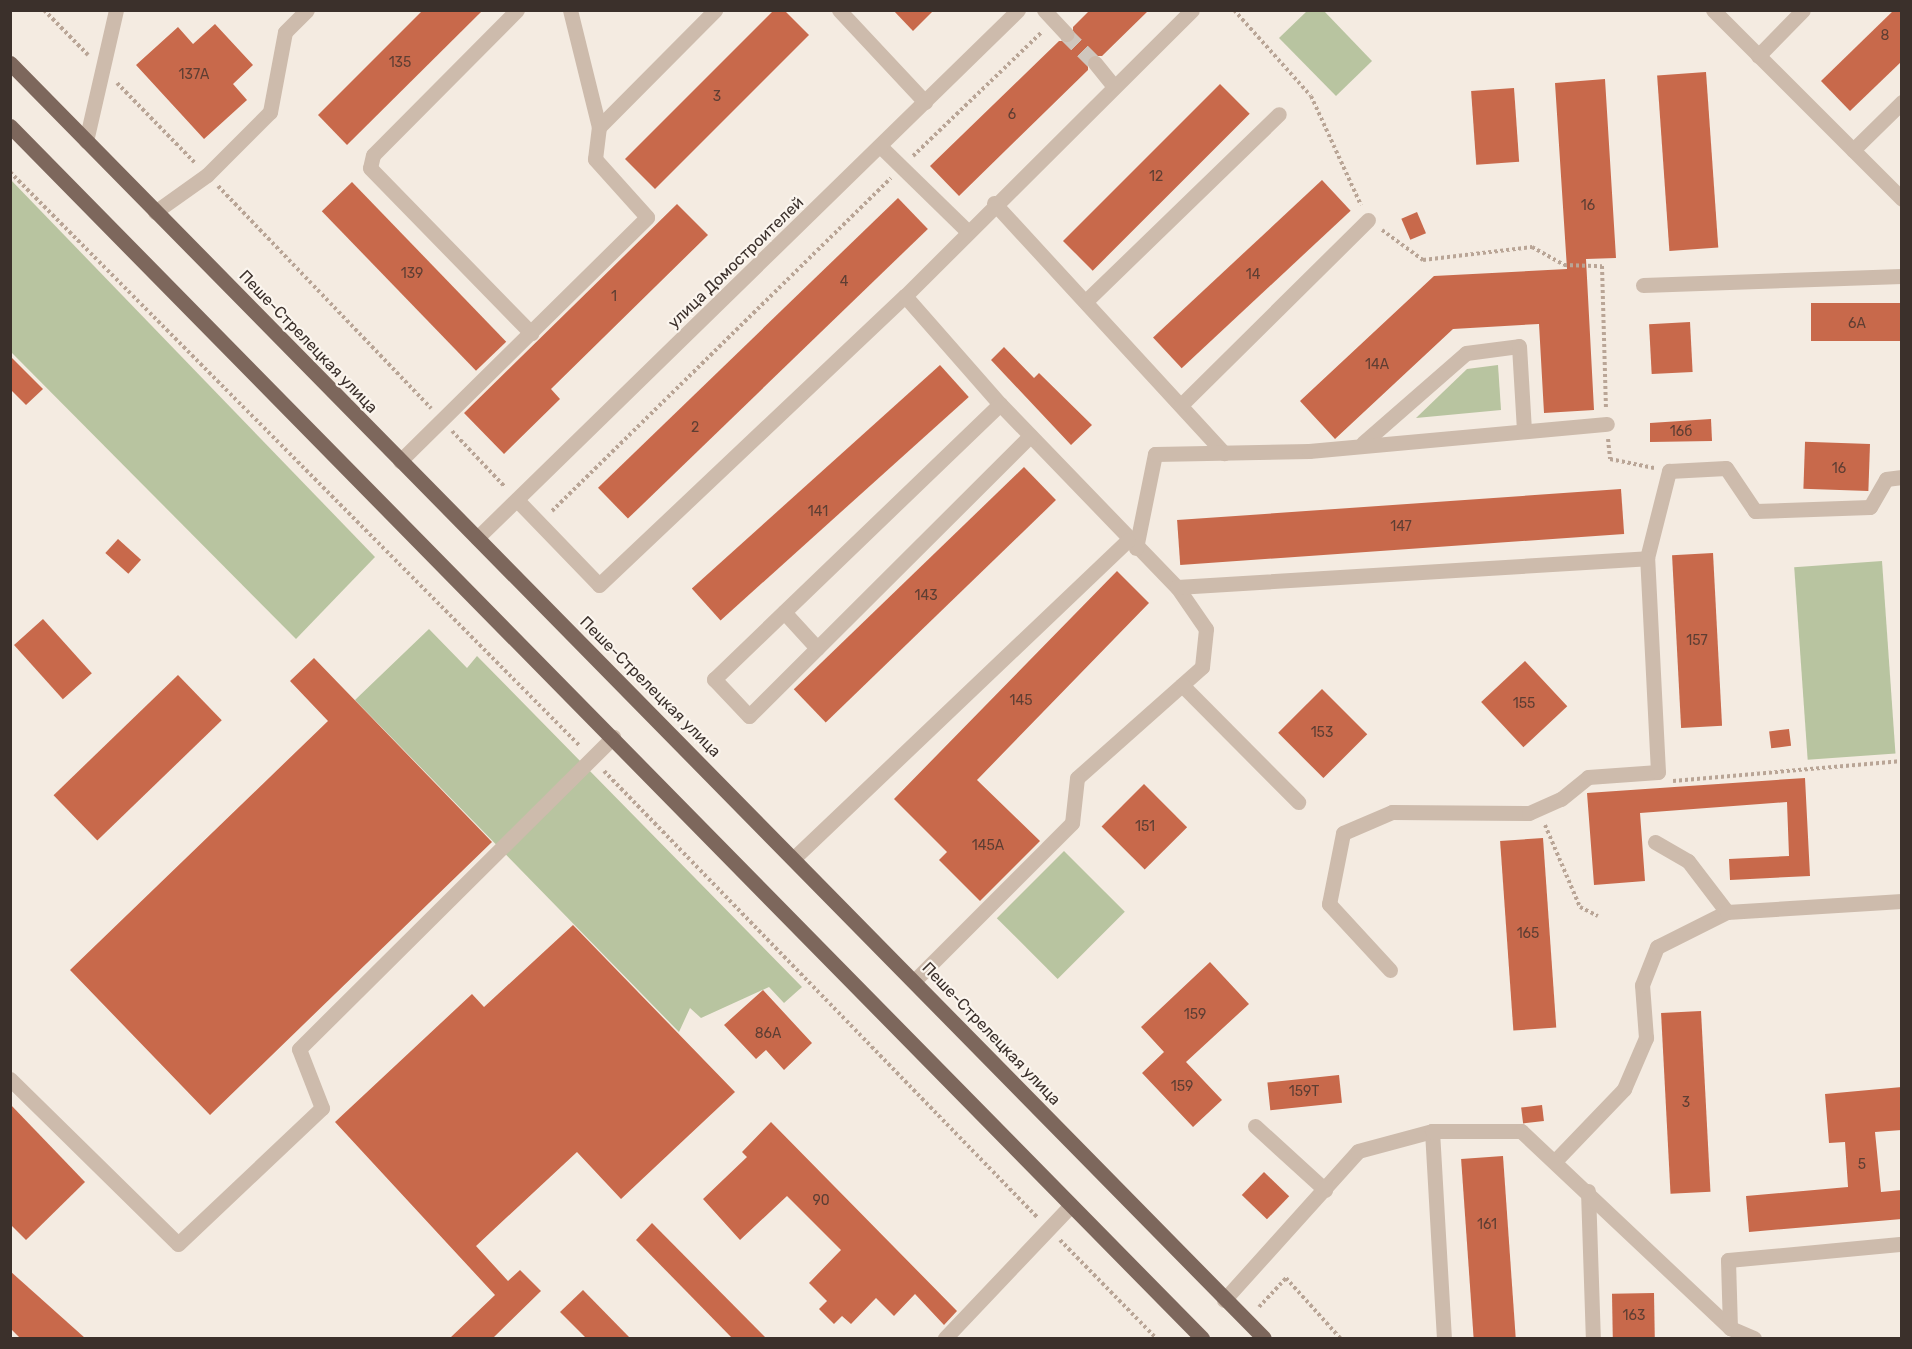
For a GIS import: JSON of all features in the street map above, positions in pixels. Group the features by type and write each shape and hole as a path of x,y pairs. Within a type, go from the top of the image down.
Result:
{"main road":[{"name":"Пеше-Стрелецкая улица","path":"10,63 794,858 1224,1300 1264,1338"},
{"path":"10,126 1202,1338"}],"street":[{"path":"86,141 99,66 116,10"},
{"path":"155,212 207,175 270,112 285,32 307,10"},
{"path":"517,10 373,155 370,168 531,333"},
{"path":"400,461 647,217 595,159 599,127 570,10"},
{"path":"599,127 716,10"},
{"path":"838,10 925,102"},
{"name":"улица Домостроителей","path":"477,538 881,147 1018,10"},
{"path":"517,500 599,585 905,296 994,203 1192,10"},
{"path":"1713,10 1902,199"},
{"path":"1758,56 1803,10"},
{"path":"1049,15 1066,34"},
{"path":"1095,63 1113,85"},
{"path":"1853,150 1902,102"},
{"path":"1087,300 1279,114"},
{"path":"881,147 968,232"},
{"path":"994,203 1087,300 1224,453"},
{"path":"1181,405 1368,220"},
{"path":"1643,285 1902,276"},
{"path":"905,296 1030,436 1132,544 1178,587 1206,629 1202,667 1077,778 1072,823 914,981"},
{"path":"1363,443 1466,353 1519,346 1524,430"},
{"path":"1000,404 714,679 749,716 1030,436"},
{"path":"794,858 1132,544 1155,454 1224,453 1607,424"},
{"path":"1390,970 1329,904 1343,833 1392,813 1529,813 1561,799 1588,777 1658,772 1647,558 1669,471 1726,468 1755,512 1869,507 1886,479 1902,477"},
{"path":"1178,587 1647,558"},
{"path":"784,612 817,648"},
{"path":"1182,685 1298,802"},
{"path":"10,1079 178,1244 322,1108 299,1049 613,737"},
{"path":"1655,842 1688,861 1727,912"},
{"path":"1555,1161 1624,1089 1646,1038 1642,985 1657,946 1727,912 1902,901"},
{"path":"1255,1126 1325,1190"},
{"path":"1432,1131 1444,1338"},
{"path":"1224,1300 1358,1151 1432,1131 1521,1131 1588,1191 1736,1332 1754,1338"},
{"path":"1588,1191 1593,1338"},
{"path":"945,1338 1071,1205"},
{"path":"1736,1332 1728,1260 1902,1244"}],"path":[{"path":"44,10 207,175 517,500"},
{"path":"1234,10 1311,96 1368,220 1423,260 1532,247 1564,265 1602,266 1610,459 1669,471"},
{"path":"539,524 902,167 1049,15"},
{"path":"1658,772 1669,782 1902,761"},
{"path":"1529,813 1552,830 1580,907 1598,916"},
{"path":"1246,1321 1286,1278 1340,1338"}],"green space":[{"path":"1307,11 1324,11 1372,61 1336,96 1279,38"},
{"path":"10,179 375,557 296,639 11,352"},
{"path":"1498,365 1501,410 1416,418 1467,369"},
{"path":"1882,561 1895,754 1808,760 1794,567"},
{"path":"429,629 467,668 477,656 802,987 784,1003 769,987 701,1018 690,1008 679,1032 355,700"},
{"path":"1064,851 1125,912 1058,979 997,918"}],"building":[{"path":"423,10 483,10 347,145 318,115"},
{"path":"774,10 784,10 809,35 655,189 625,159"},
{"path":"893,10 934,10 913,31"},
{"path":"1090,10 1149,10 1102,56 1088,56 1088,70 959,196 930,166 1059,41 1073,41 1073,27"},
{"path":"1894,10 1902,10 1902,61 1850,111 1821,81"},
{"path":"215,24 253,65 233,84 247,100 204,139 136,65 178,27 193,44"},
{"path":"1706,72 1718,248 1669,251 1657,75"},
{"path":"1605,79 1616,258 1586,259 1594,410 1544,413 1539,324 1453,329 1335,439 1300,401 1434,276 1567,269 1555,83"},
{"path":"1220,84 1250,114 1093,271 1063,241"},
{"path":"1514,88 1519,162 1476,165 1471,91"},
{"path":"1322,180 1351,211 1182,368 1153,338"},
{"path":"352,182 506,342 476,371 322,211"},
{"path":"898,198 928,229 628,519 598,488"},
{"path":"677,204 708,235 551,389 560,399 504,454 464,413"},
{"path":"1417,212 1426,233 1410,240 1401,219"},
{"path":"1811,303 1902,303 1902,341 1811,341"},
{"path":"1690,322 1693,372 1652,374 1649,324"},
{"path":"1004,347 1034,378 1039,373 1092,425 1071,445 991,360"},
{"path":"10,356 43,389 26,405 10,389"},
{"path":"940,365 969,397 721,620 692,588"},
{"path":"1711,419 1712,441 1650,442 1650,423"},
{"path":"1805,442 1870,444 1868,491 1803,489"},
{"path":"1024,467 1056,500 826,722 794,689"},
{"path":"1621,489 1624,534 1180,565 1177,520"},
{"path":"118,539 141,560 128,574 105,553"},
{"path":"1713,553 1722,726 1681,728 1672,555"},
{"path":"1117,571 1149,603 977,780 1040,841 980,901 939,860 947,852 894,799"},
{"path":"43,619 92,673 63,699 14,645"},
{"path":"314,658 492,842 210,1115 70,970 328,721 290,681"},
{"path":"1525,661 1567,706 1523,747 1481,702"},
{"path":"178,675 222,720 97,840 54,795"},
{"path":"1322,689 1367,734 1323,778 1278,733"},
{"path":"1789,729 1791,746 1771,748 1769,731"},
{"path":"1805,778 1810,876 1730,880 1729,859 1789,856 1787,802 1640,813 1645,881 1594,885 1587,793"},
{"path":"1144,784 1187,827 1145,870 1102,826"},
{"path":"1543,838 1556,1028 1513,1031 1500,841"},
{"path":"573,925 735,1092 621,1199 577,1152 476,1246 508,1281 520,1270 541,1291 493,1338 450,1338 495,1295 335,1122 472,994 484,1007"},
{"path":"1210,962 1249,1004 1186,1062 1222,1100 1193,1127 1142,1073 1164,1052 1141,1027"},
{"path":"763,990 812,1043 784,1070 766,1050 756,1059 724,1025"},
{"path":"1701,1011 1710,1192 1671,1194 1661,1013"},
{"path":"1339,1075 1342,1103 1270,1110 1267,1083"},
{"path":"1902,1087 1902,1130 1875,1132 1881,1192 1902,1190 1902,1219 1749,1232 1746,1196 1848,1187 1845,1142 1829,1143 1825,1094"},
{"path":"10,1104 85,1182 26,1240 10,1224"},
{"path":"1542,1105 1544,1121 1523,1123 1521,1108"},
{"path":"771,1122 957,1311 944,1325 915,1294 894,1316 876,1298 851,1324 842,1316 834,1324 819,1309 827,1301 809,1283 841,1250 787,1196 740,1240 703,1199 747,1157 742,1152"},
{"path":"1503,1156 1516,1338 1474,1338 1461,1159"},
{"path":"1264,1172 1289,1196 1267,1219 1242,1195"},
{"path":"652,1223 766,1338 732,1338 636,1240"},
{"path":"10,1271 85,1338 20,1338 10,1328"},
{"path":"583,1290 630,1338 586,1338 560,1312"},
{"path":"1654,1293 1655,1338 1613,1338 1612,1294"}],"tunnel":[{"path":"1066,34 1095,63"}]}
